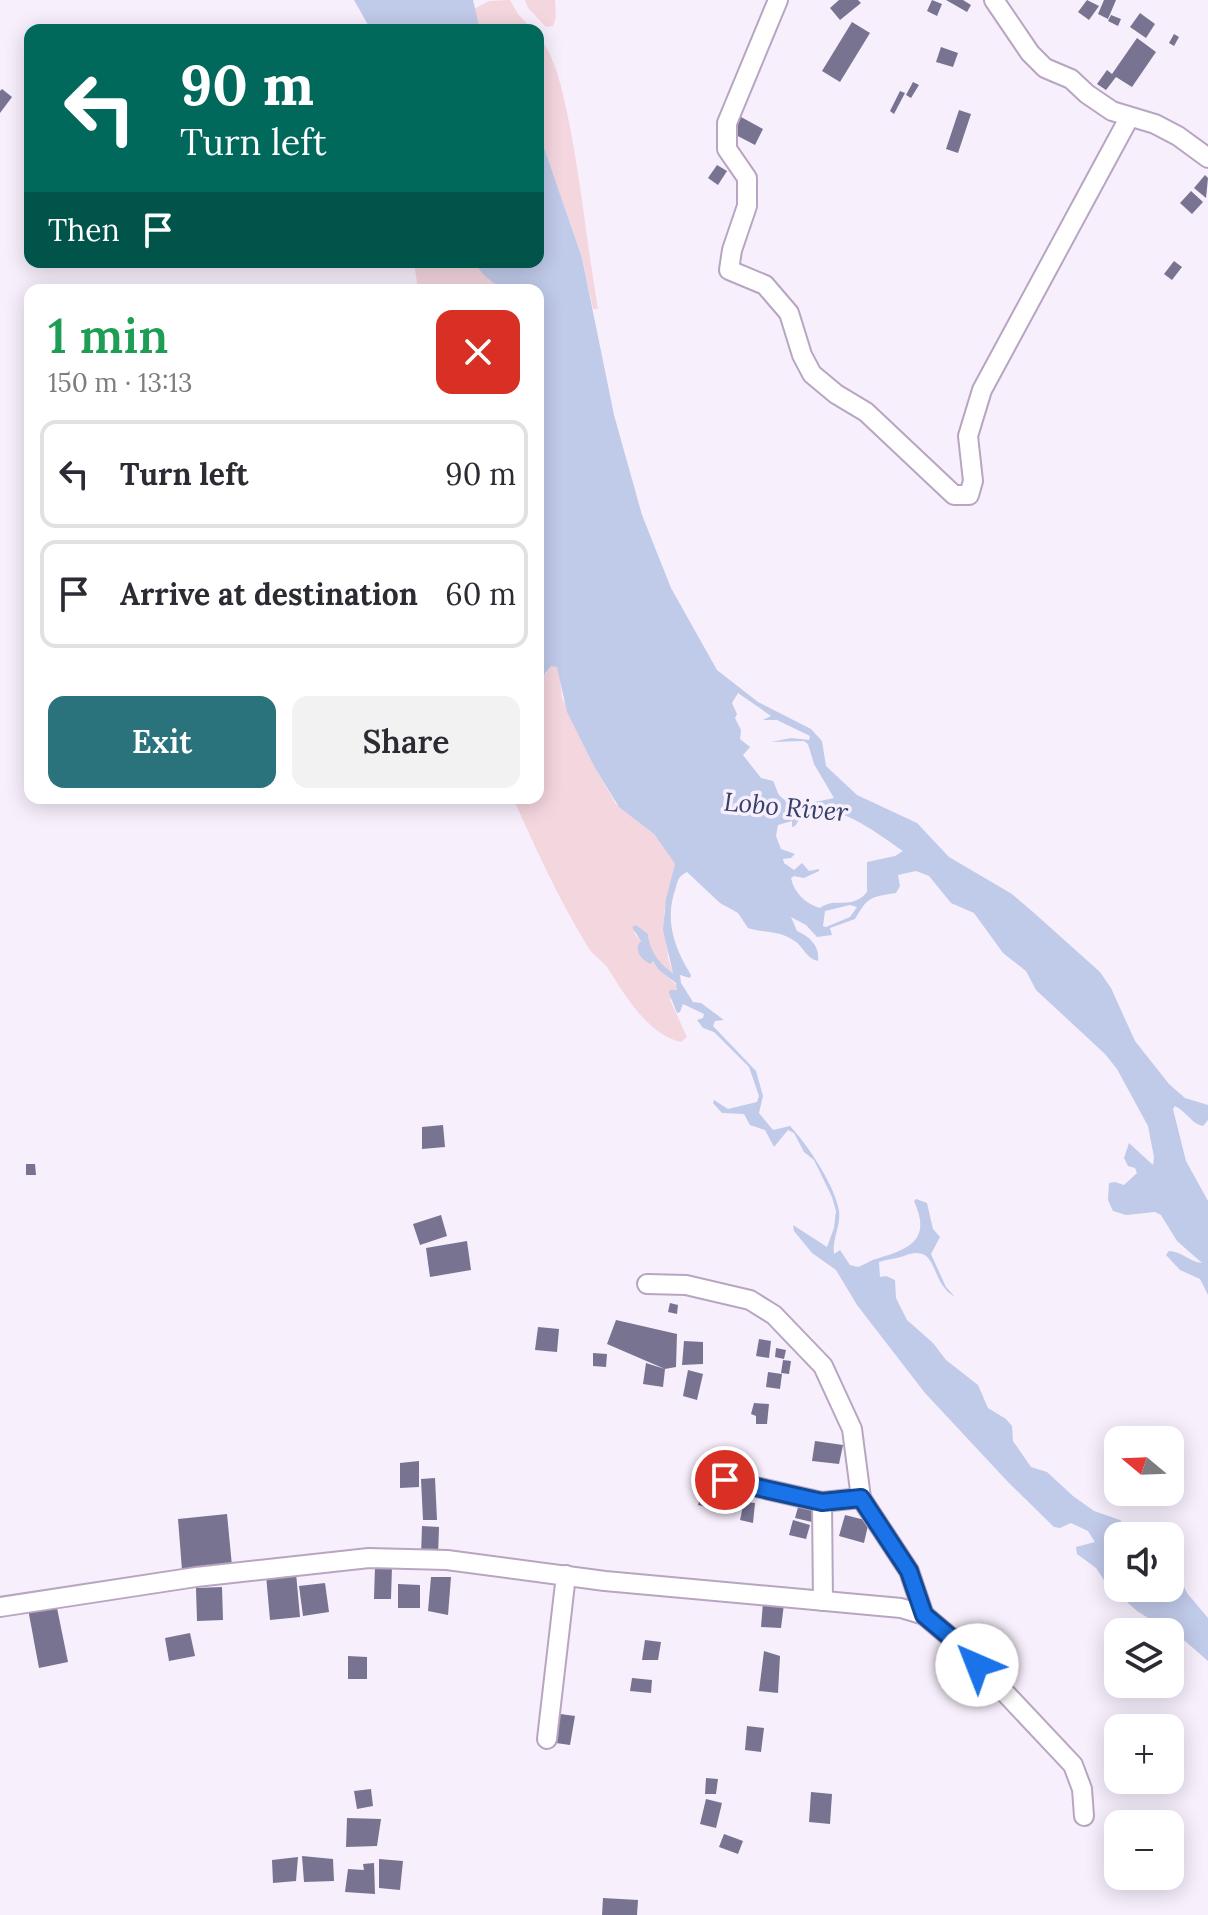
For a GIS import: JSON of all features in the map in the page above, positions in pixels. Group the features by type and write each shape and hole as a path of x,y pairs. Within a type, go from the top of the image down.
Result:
{"street":[{"path":"778,0 727,123 727,149 747,178 747,206 732,250 729,270 765,285 789,313 802,355 812,374 836,394 866,412 954,495 969,495 973,481 968,436 982,390 1129,118"},
{"path":"994,0 1030,53 1045,68 1071,79 1112,111 1155,124 1208,158"},
{"path":"647,1284 686,1285 750,1300 774,1315 823,1366 852,1429 861,1498 909,1571 924,1615"},
{"path":"725,1480 822,1502 861,1498"},
{"path":"822,1502 823,1601"},
{"path":"0,1607 196,1577 369,1558 447,1560 566,1575 901,1608 924,1615 962,1647 992,1683 1073,1765 1082,1789 1084,1816"},
{"path":"547,1739 566,1575"}],"shaded area":[{"path":"510,0 527,24 478,24 474,9 489,1"},
{"path":"525,0 555,0 553,26 546,27 528,8"},
{"path":"544,44 554,64 566,106 598,309 593,309 582,258 544,147"},
{"path":"415,268 480,268 496,284 417,284"},
{"path":"555,665 559,670 562,698 616,804 654,834 675,864 664,912 668,958 673,973 662,967 648,944 649,938 633,932 641,941 638,946 678,987 670,1000 687,1037 681,1042 659,1032 649,1023 630,1002 607,967 590,950 558,893 516,804 544,804 544,674"}],"water":[{"path":"354,0 473,0 479,24 368,24"},
{"name":"Lobo River","path":"544,147 582,258 614,415 642,515 671,588 717,670 758,702 811,729 822,741 826,766 857,795 917,823 949,857 1012,894 1033,912 1100,972 1111,988 1135,1041 1169,1084 1185,1098 1208,1105 1208,1120 1203,1126 1175,1106 1173,1109 1186,1161 1208,1201 1208,1295 1200,1279 1180,1270 1166,1255 1173,1251 1202,1263 1177,1241 1161,1215 1155,1212 1126,1215 1113,1211 1108,1200 1109,1183 1124,1185 1137,1173 1124,1158 1129,1143 1153,1165 1154,1157 1148,1126 1117,1069 1036,990 1026,971 1003,953 974,913 951,903 929,876 916,871 898,875 900,886 896,893 871,899 855,919 830,928 832,935 817,937 806,925 791,917 797,931 816,946 818,961 788,937 748,928 738,913 720,903 687,872 678,880 671,922 676,944 691,975 690,978 680,975 681,983 693,1002 701,1003 724,1020 715,1021 713,1026 756,1071 763,1096 759,1113 773,1130 790,1126 812,1154 826,1177 839,1211 834,1254 840,1250 850,1265 858,1267 907,1247 919,1234 919,1215 914,1201 927,1203 933,1229 940,1237 931,1254 946,1287 955,1297 941,1282 923,1254 915,1253 879,1262 880,1277 895,1280 896,1298 907,1320 933,1343 946,1360 978,1385 988,1408 1012,1426 1013,1441 1031,1467 1047,1472 1094,1511 1122,1522 1104,1522 1104,1580 1096,1568 1077,1554 1076,1547 1095,1542 1088,1531 1071,1523 1054,1527 1008,1482 925,1393 857,1305 836,1270 812,1253 794,1231 793,1225 827,1247 834,1228 836,1211 832,1197 814,1160 804,1152 794,1133 788,1130 774,1147 765,1130 750,1125 744,1114 722,1113 713,1103 714,1100 728,1109 757,1102 759,1096 749,1067 714,1032 703,1028 697,1020 704,1014 683,1004 677,1013 669,993 670,990 677,990 676,983 653,961 650,964 639,954 641,941 632,927 636,925 648,934 656,956 673,973 663,930 666,899 675,864 654,834 619,807 595,768 567,712 557,667 551,666 544,675 544,284 497,284 479,268 544,268","holes":["738,693 771,716 763,720 777,720 810,736 809,740 791,738 771,742 804,741 808,744 814,764 834,798 789,802 778,793 773,781 761,778 743,755 750,747 740,739 741,730 735,718 737,714 732,703","812,808 849,817 903,851 895,856 867,862 867,892 861,898 820,908 805,901 791,878 804,878 819,869 809,871 802,863 794,870 784,863 783,859 795,854 781,849 776,836 778,825 792,821 792,827 795,826 803,814","850,905 857,907 850,917 823,926 825,911"]},
{"path":"1184,1587 1208,1618 1208,1661 1184,1640 1184,1618 1148,1618 1127,1602 1184,1602"}],"building":[{"path":"839,0 858,0 861,3 840,20 830,8"},
{"path":"932,0 942,4 937,16 927,11"},
{"path":"946,0 963,0 971,5 967,12"},
{"path":"1087,0 1099,6 1089,20 1078,12"},
{"path":"1104,0 1116,0 1108,19 1098,14"},
{"path":"1140,13 1155,24 1146,38 1130,27"},
{"path":"1111,15 1121,19 1118,26 1108,21"},
{"path":"852,22 870,33 840,82 822,71"},
{"path":"1174,34 1179,37 1174,46 1169,43"},
{"path":"1137,38 1156,52 1132,87 1116,77 1106,90 1097,84 1107,70 1112,74"},
{"path":"941,47 958,53 953,67 936,62"},
{"path":"913,82 919,85 911,98 906,95"},
{"path":"2,89 12,97 0,113 0,91"},
{"path":"900,91 905,93 894,114 890,111"},
{"path":"959,110 971,114 958,153 946,149"},
{"path":"741,117 763,129 755,145 732,133"},
{"path":"717,165 727,171 718,185 708,178"},
{"path":"1205,175 1208,178 1206,198 1194,188"},
{"path":"1191,191 1203,202 1192,214 1180,203"},
{"path":"1174,261 1182,267 1172,280 1164,274"},
{"path":"443,1125 445,1147 422,1149 422,1127"},
{"path":"26,1164 35,1164 36,1175 26,1175"},
{"path":"441,1215 447,1236 420,1245 413,1224"},
{"path":"467,1241 471,1270 430,1277 426,1248"},
{"path":"670,1303 678,1305 677,1314 668,1312"},
{"path":"616,1320 677,1334 676,1367 665,1369 607,1344"},
{"path":"538,1327 559,1329 557,1352 535,1350"},
{"path":"759,1339 771,1341 769,1358 756,1356"},
{"path":"684,1341 703,1342 703,1364 682,1365"},
{"path":"776,1348 786,1350 784,1359 775,1357"},
{"path":"593,1353 607,1354 606,1367 593,1366"},
{"path":"783,1360 791,1361 789,1374 781,1373"},
{"path":"646,1363 665,1369 663,1387 643,1384"},
{"path":"688,1370 703,1374 697,1400 683,1396"},
{"path":"768,1372 782,1374 780,1389 766,1387"},
{"path":"754,1403 769,1404 767,1424 756,1424 756,1416 751,1414"},
{"path":"815,1441 843,1445 839,1464 812,1461"},
{"path":"419,1461 419,1487 400,1488 400,1463"},
{"path":"435,1478 437,1520 423,1520 421,1479"},
{"path":"704,1485 726,1488 721,1510 698,1505"},
{"path":"800,1500 817,1504 812,1522 795,1518"},
{"path":"744,1502 755,1503 753,1523 740,1520"},
{"path":"227,1514 232,1566 182,1570 178,1519"},
{"path":"845,1515 869,1521 864,1543 839,1536"},
{"path":"793,1520 810,1525 806,1539 789,1535"},
{"path":"422,1526 439,1527 438,1556 421,1556"},
{"path":"375,1566 392,1566 391,1599 374,1599"},
{"path":"296,1573 300,1617 270,1620 266,1575"},
{"path":"431,1577 451,1577 448,1615 428,1611"},
{"path":"325,1583 329,1612 303,1616 299,1586"},
{"path":"398,1584 420,1585 420,1608 398,1608"},
{"path":"222,1587 223,1620 197,1621 196,1588"},
{"path":"763,1602 784,1604 781,1628 761,1627"},
{"path":"56,1603 68,1662 39,1668 28,1609"},
{"path":"190,1633 195,1656 169,1661 165,1638"},
{"path":"645,1640 661,1642 658,1660 642,1660"},
{"path":"764,1651 780,1656 778,1693 759,1691"},
{"path":"348,1656 367,1657 367,1679 348,1679"},
{"path":"632,1678 652,1680 651,1693 630,1691"},
{"path":"553,1713 575,1716 570,1745 549,1742"},
{"path":"747,1726 764,1728 761,1752 745,1750"},
{"path":"706,1778 718,1779 716,1794 705,1794"},
{"path":"371,1789 373,1806 357,1809 354,1791"},
{"path":"811,1792 832,1794 830,1824 809,1822"},
{"path":"706,1799 722,1803 716,1828 700,1824"},
{"path":"347,1818 381,1819 377,1846 346,1847"},
{"path":"724,1834 743,1841 738,1854 719,1847"},
{"path":"302,1856 333,1859 334,1881 304,1882"},
{"path":"298,1857 296,1881 273,1883 272,1860"},
{"path":"379,1859 403,1861 400,1890 379,1888"},
{"path":"374,1863 375,1894 345,1892 348,1869 364,1870 363,1864"},
{"path":"603,1898 638,1900 637,1915 602,1915"}],"route":[{"path":"725,1480 822,1502 861,1498 909,1571 924,1615 962,1647 977,1665"}]}
